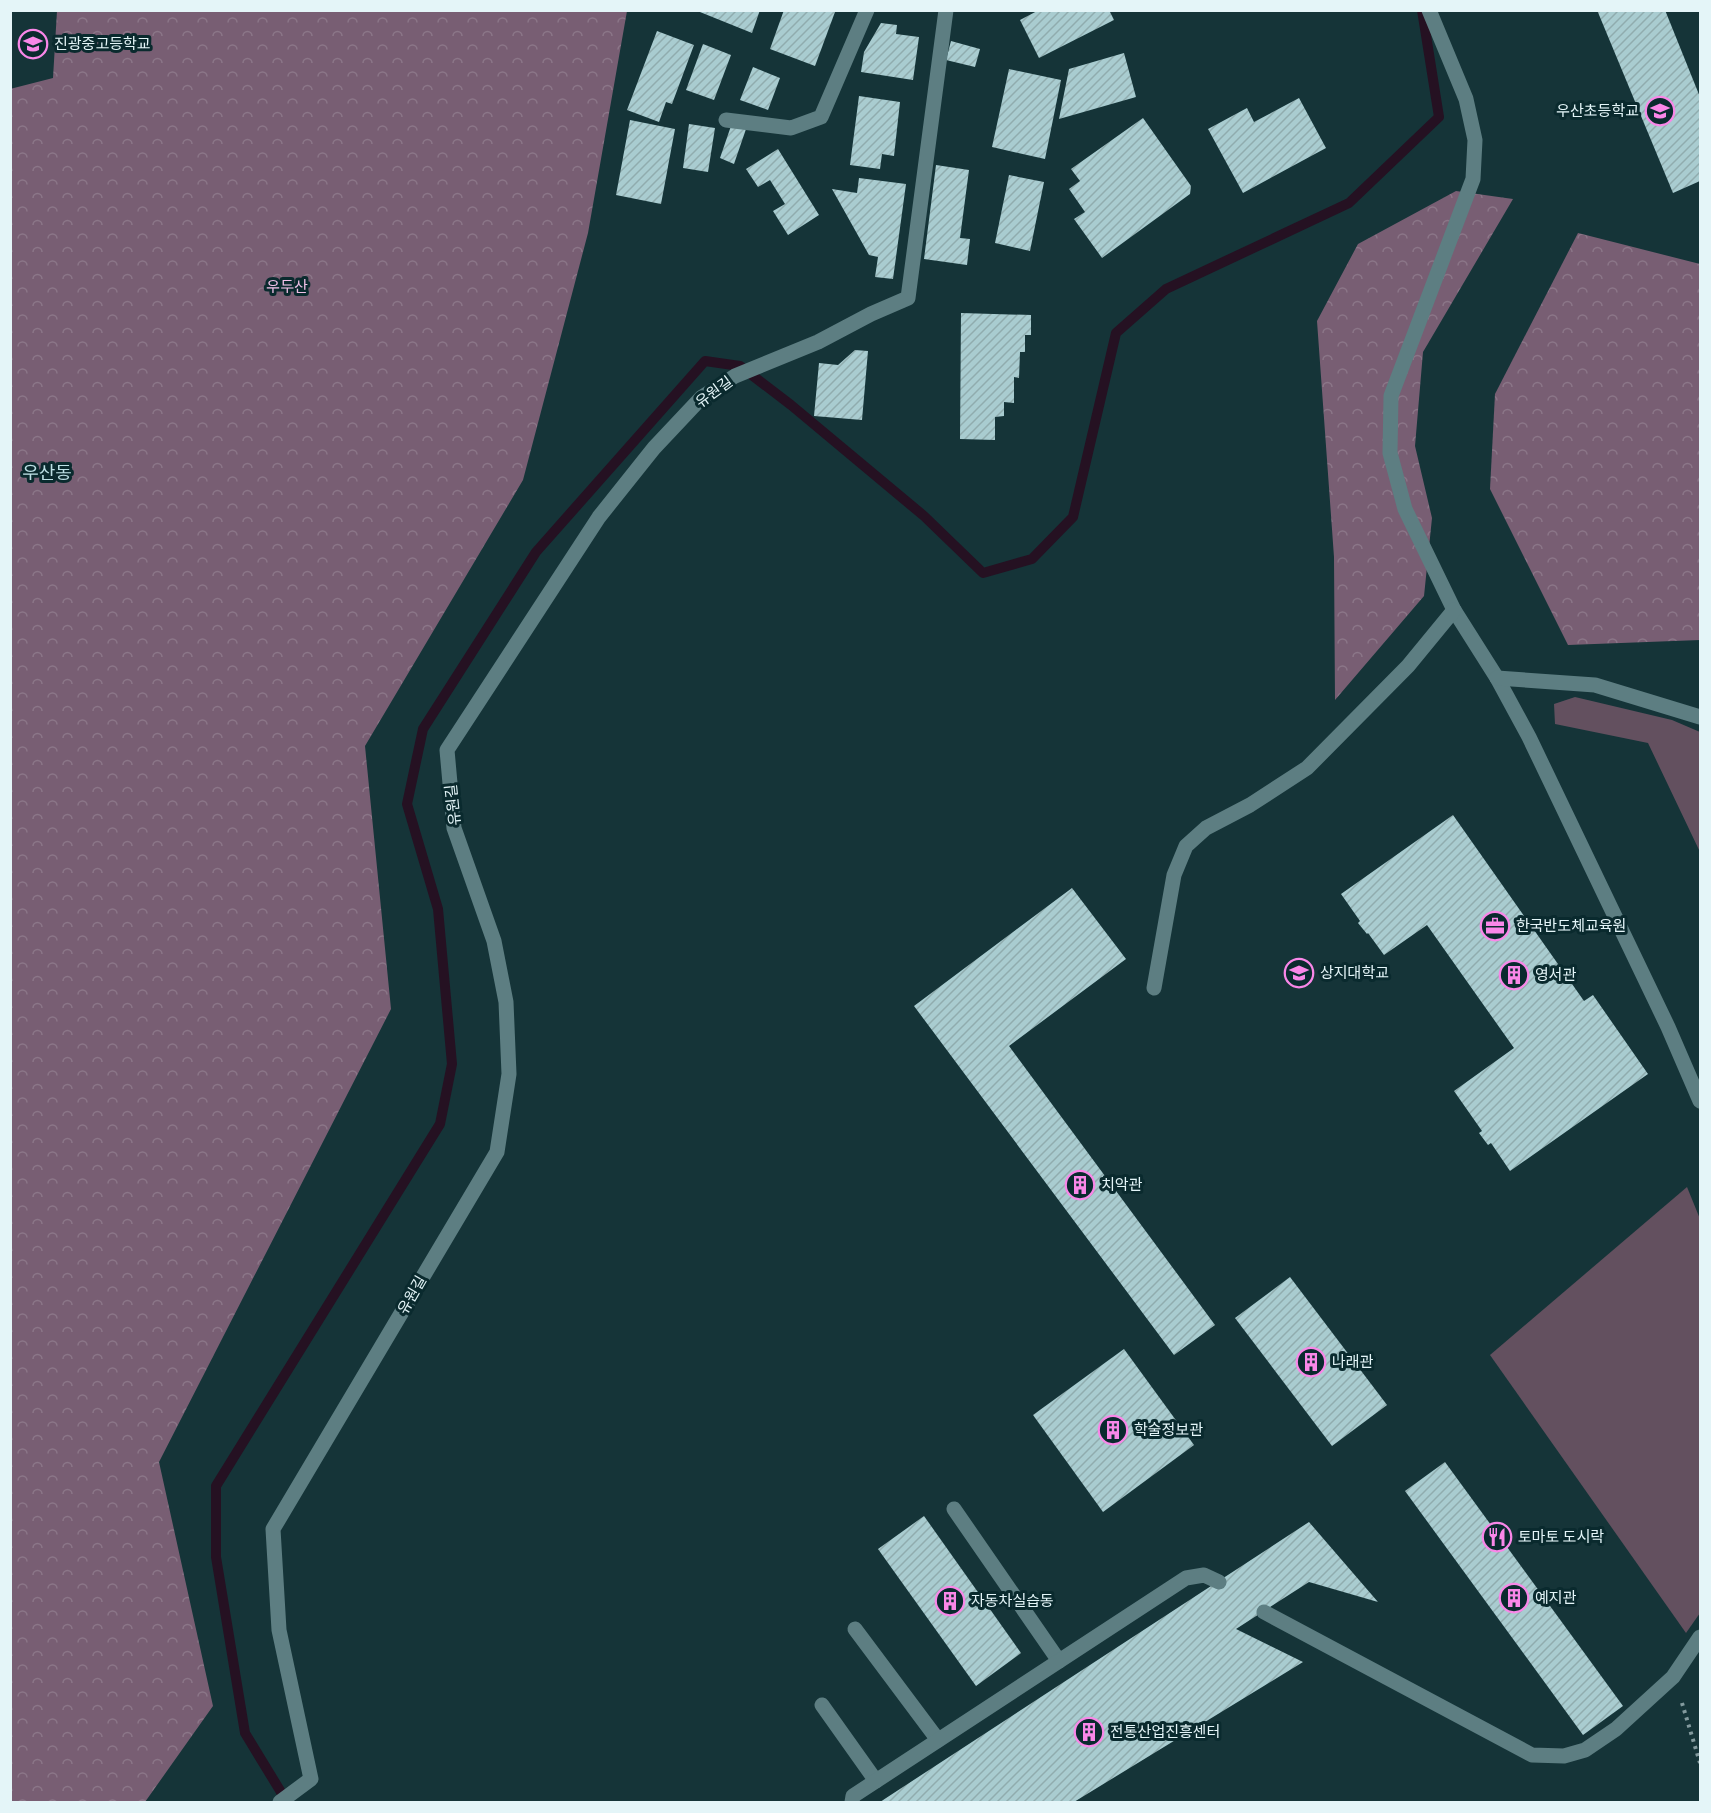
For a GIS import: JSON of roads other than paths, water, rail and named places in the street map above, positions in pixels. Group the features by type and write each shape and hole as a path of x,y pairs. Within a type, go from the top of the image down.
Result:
{"street":[{"path":"726,120 791,128 821,117 867,10"},
{"name":"유원길","path":"280,1803 305,1783 279,1629 273,1529 497,1152 509,1074 506,1002 494,941 454,828 447,750 599,517 654,448 702,397 735,376 818,342 908,298 946,10"},
{"path":"1429,10 1466,99 1475,140 1473,179 1391,396 1390,453 1405,509 1454,610 1497,678 1539,759 1668,1027 1701,1101"},
{"path":"1154,988 1174,875 1186,846 1206,828 1250,805 1307,768 1408,666 1454,610"},
{"path":"1497,678 1594,685 1701,717"},
{"path":"954,1509 1059,1661"},
{"path":"852,1803 853,1796 1186,1578 1204,1575 1219,1582"},
{"path":"1264,1612 1532,1755 1564,1756 1585,1750 1616,1729 1673,1677 1701,1637"},
{"path":"855,1629 938,1740"},
{"path":"822,1705 876,1781"}],"waterway":[{"path":"287,1802 245,1733 216,1557 216,1486 440,1124 452,1064 438,909 407,804 423,729 536,552 705,361 740,366 791,405 924,516 983,573 1032,559 1073,517 1116,333 1166,289 1349,203 1439,117 1422,10"}],"place":[{"name":"진광중고등학교","path":"33,44"},
{"name":"우산초등학교","path":"1660,111"},
{"name":"한국반도체교육원","path":"1495,926"},
{"name":"상지대학교","path":"1299,973"},
{"name":"영서관","path":"1514,975"},
{"name":"치악관","path":"1080,1185"},
{"name":"나래관","path":"1311,1362"},
{"name":"학술정보관","path":"1113,1430"},
{"name":"토마토 도시락","path":"1497,1537"},
{"name":"예지관","path":"1514,1598"},
{"name":"자동차실습동","path":"950,1601"},
{"name":"전통산업진흥센터","path":"1089,1732"}],"district":[{"name":"우산동","path":"47,473"}],"park label":[{"name":"우두산","path":"287,287"}]}
